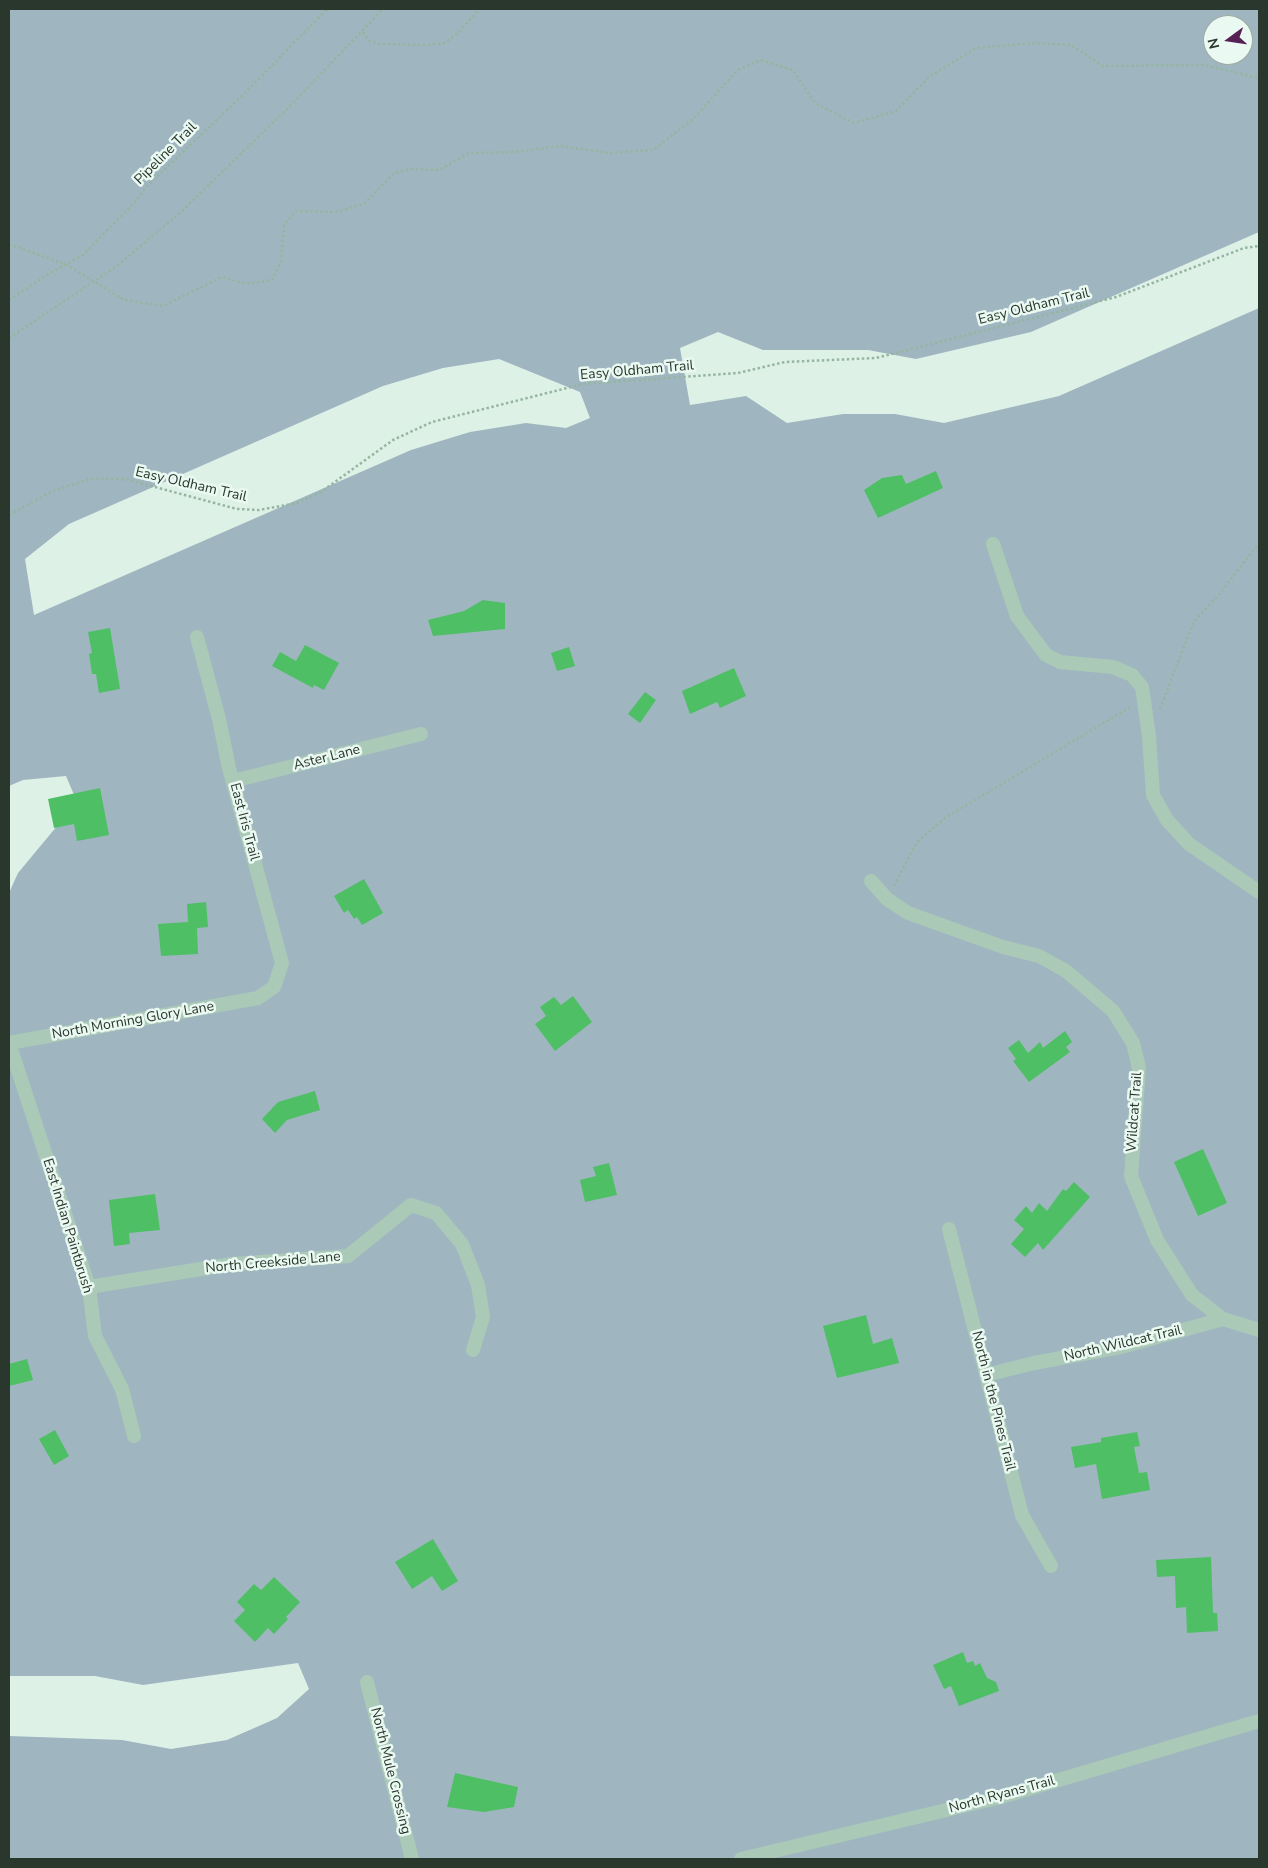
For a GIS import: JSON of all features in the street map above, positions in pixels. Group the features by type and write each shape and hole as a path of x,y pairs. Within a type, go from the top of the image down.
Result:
{"street":[{"path":"993,544 1017,616 1046,655 1060,662 1113,667 1132,675 1142,687 1145,698 1153,795 1167,820 1189,844 1259,892"},
{"name":"East Iris Trail","path":"197,637 219,719 232,781 282,963 274,987 258,998"},
{"name":"Aster Lane","path":"232,781 421,734"},
{"name":"Wildcat Trail","path":"871,881 887,899 908,913 1003,947 1039,956 1066,971 1113,1010 1133,1043 1139,1068 1130,1176 1157,1240 1192,1295 1223,1319"},
{"name":"North Morning Glory Lane","path":"9,1043 258,998"},
{"name":"East Indian Paintbrush","path":"9,1043 88,1287 95,1336 122,1389 134,1436"},
{"name":"North Creekside Lane","path":"88,1287 232,1264 348,1256 411,1205 436,1213 462,1244 478,1285 483,1317 473,1350"},
{"name":"North in the Pines Trail","path":"949,1229 1022,1514 1051,1566"},
{"path":"1223,1319 1259,1330"},
{"name":"North Wildcat Trail","path":"986,1375 1034,1363 1121,1347 1223,1319"},
{"name":"North Mule Crossing","path":"367,1682 412,1859"},
{"name":"North Ryans Trail","path":"742,1859 1001,1797 1259,1721"}],"path":[{"name":"Pipeline Trail","path":"9,300 50,273 83,255 136,201 146,187 243,95 327,9"},
{"path":"9,338 117,266 181,212 292,104 383,9"},
{"path":"363,32 368,40 379,44 427,45 444,43 457,34 480,9"},
{"path":"9,244 67,265 124,300 163,306 222,277 246,284 272,280 281,262 284,225 296,210 338,212 365,203 393,174 409,169 439,170 469,153 513,152 561,146 609,153 653,150 693,120 738,70 761,60 792,70 815,103 854,123 896,111 929,77 976,48 1036,43 1071,45 1103,66 1204,65 1259,78"},
{"name":"Easy Oldham Trail","path":"9,515 53,490 90,479 126,479 237,508 259,510 297,503 321,492 393,440 432,422 583,384 738,373 785,362 876,358 1116,296 1244,248 1259,246"},
{"path":"1160,710 1194,621 1218,596 1259,543"},
{"path":"887,899 917,842 945,818 1145,698"}],"shaded area":[{"path":"9,9 1259,9 1259,232 1031,332 916,359 868,350 763,350 718,332 680,348 690,405 746,396 787,423 843,414 895,414 944,423 1059,396 1259,308 1259,1859 9,1859 9,1736 122,1740 171,1749 227,1740 277,1718 309,1689 298,1663 143,1685 95,1676 9,1676 9,893 18,873 77,802 66,776 23,780 9,786","holes":["499,359 580,392 590,418 566,428 526,423 470,432 411,450 34,615 25,559 69,524 383,386 443,368"]}],"building":[{"path":"936,471 943,488 878,518 864,490 882,478 902,475 906,484"},
{"path":"483,600 505,603 505,629 433,636 428,620 464,611"},
{"path":"110,628 120,689 99,693 96,674 92,674 89,654 92,653 88,632"},
{"path":"305,645 339,663 324,690 314,685 313,688 272,666 280,652 296,661"},
{"path":"569,647 575,666 557,671 551,653"},
{"path":"734,668 746,696 720,708 717,702 690,714 682,691"},
{"path":"645,692 656,700 640,723 628,714"},
{"path":"100,788 109,835 77,841 74,824 54,828 48,799"},
{"path":"364,879 383,913 362,925 357,917 354,919 348,910 344,913 334,896"},
{"path":"206,902 208,927 197,928 198,954 161,956 158,924 188,922 187,904"},
{"path":"573,996 592,1022 555,1051 535,1024 546,1016 540,1007 554,997 561,1005"},
{"path":"1065,1031 1072,1042 1066,1047 1070,1052 1029,1082 1013,1061 1016,1059 1008,1048 1019,1040 1028,1053 1040,1042 1043,1048"},
{"path":"315,1091 320,1110 287,1120 275,1133 262,1119 278,1102"},
{"path":"1203,1149 1227,1203 1198,1216 1174,1162"},
{"path":"609,1163 617,1195 585,1202 580,1180 596,1176 593,1167"},
{"path":"1074,1182 1090,1197 1043,1250 1038,1243 1025,1257 1011,1244 1024,1229 1014,1220 1026,1206 1032,1213 1039,1203 1047,1211 1063,1189 1066,1191"},
{"path":"155,1194 160,1230 129,1233 130,1244 114,1246 109,1200"},
{"path":"866,1315 873,1344 892,1338 899,1363 837,1378 823,1326"},
{"path":"27,1359 33,1380 9,1386 9,1364"},
{"path":"55,1430 69,1456 54,1465 39,1439"},
{"path":"1137,1432 1140,1446 1134,1447 1139,1473 1147,1472 1150,1490 1102,1499 1096,1464 1075,1468 1071,1447 1101,1442 1101,1438"},
{"path":"433,1539 458,1581 442,1591 432,1576 412,1589 395,1562"},
{"path":"1211,1557 1213,1613 1217,1613 1218,1631 1187,1633 1186,1607 1176,1608 1175,1576 1157,1577 1156,1560"},
{"path":"274,1577 300,1602 274,1634 268,1628 255,1642 234,1621 245,1610 237,1602 254,1584 261,1590"},
{"path":"963,1652 967,1663 973,1661 975,1666 980,1663 987,1678 996,1682 999,1691 959,1706 951,1686 944,1689 933,1665"},
{"path":"455,1773 518,1787 514,1807 484,1812 447,1807"}]}
